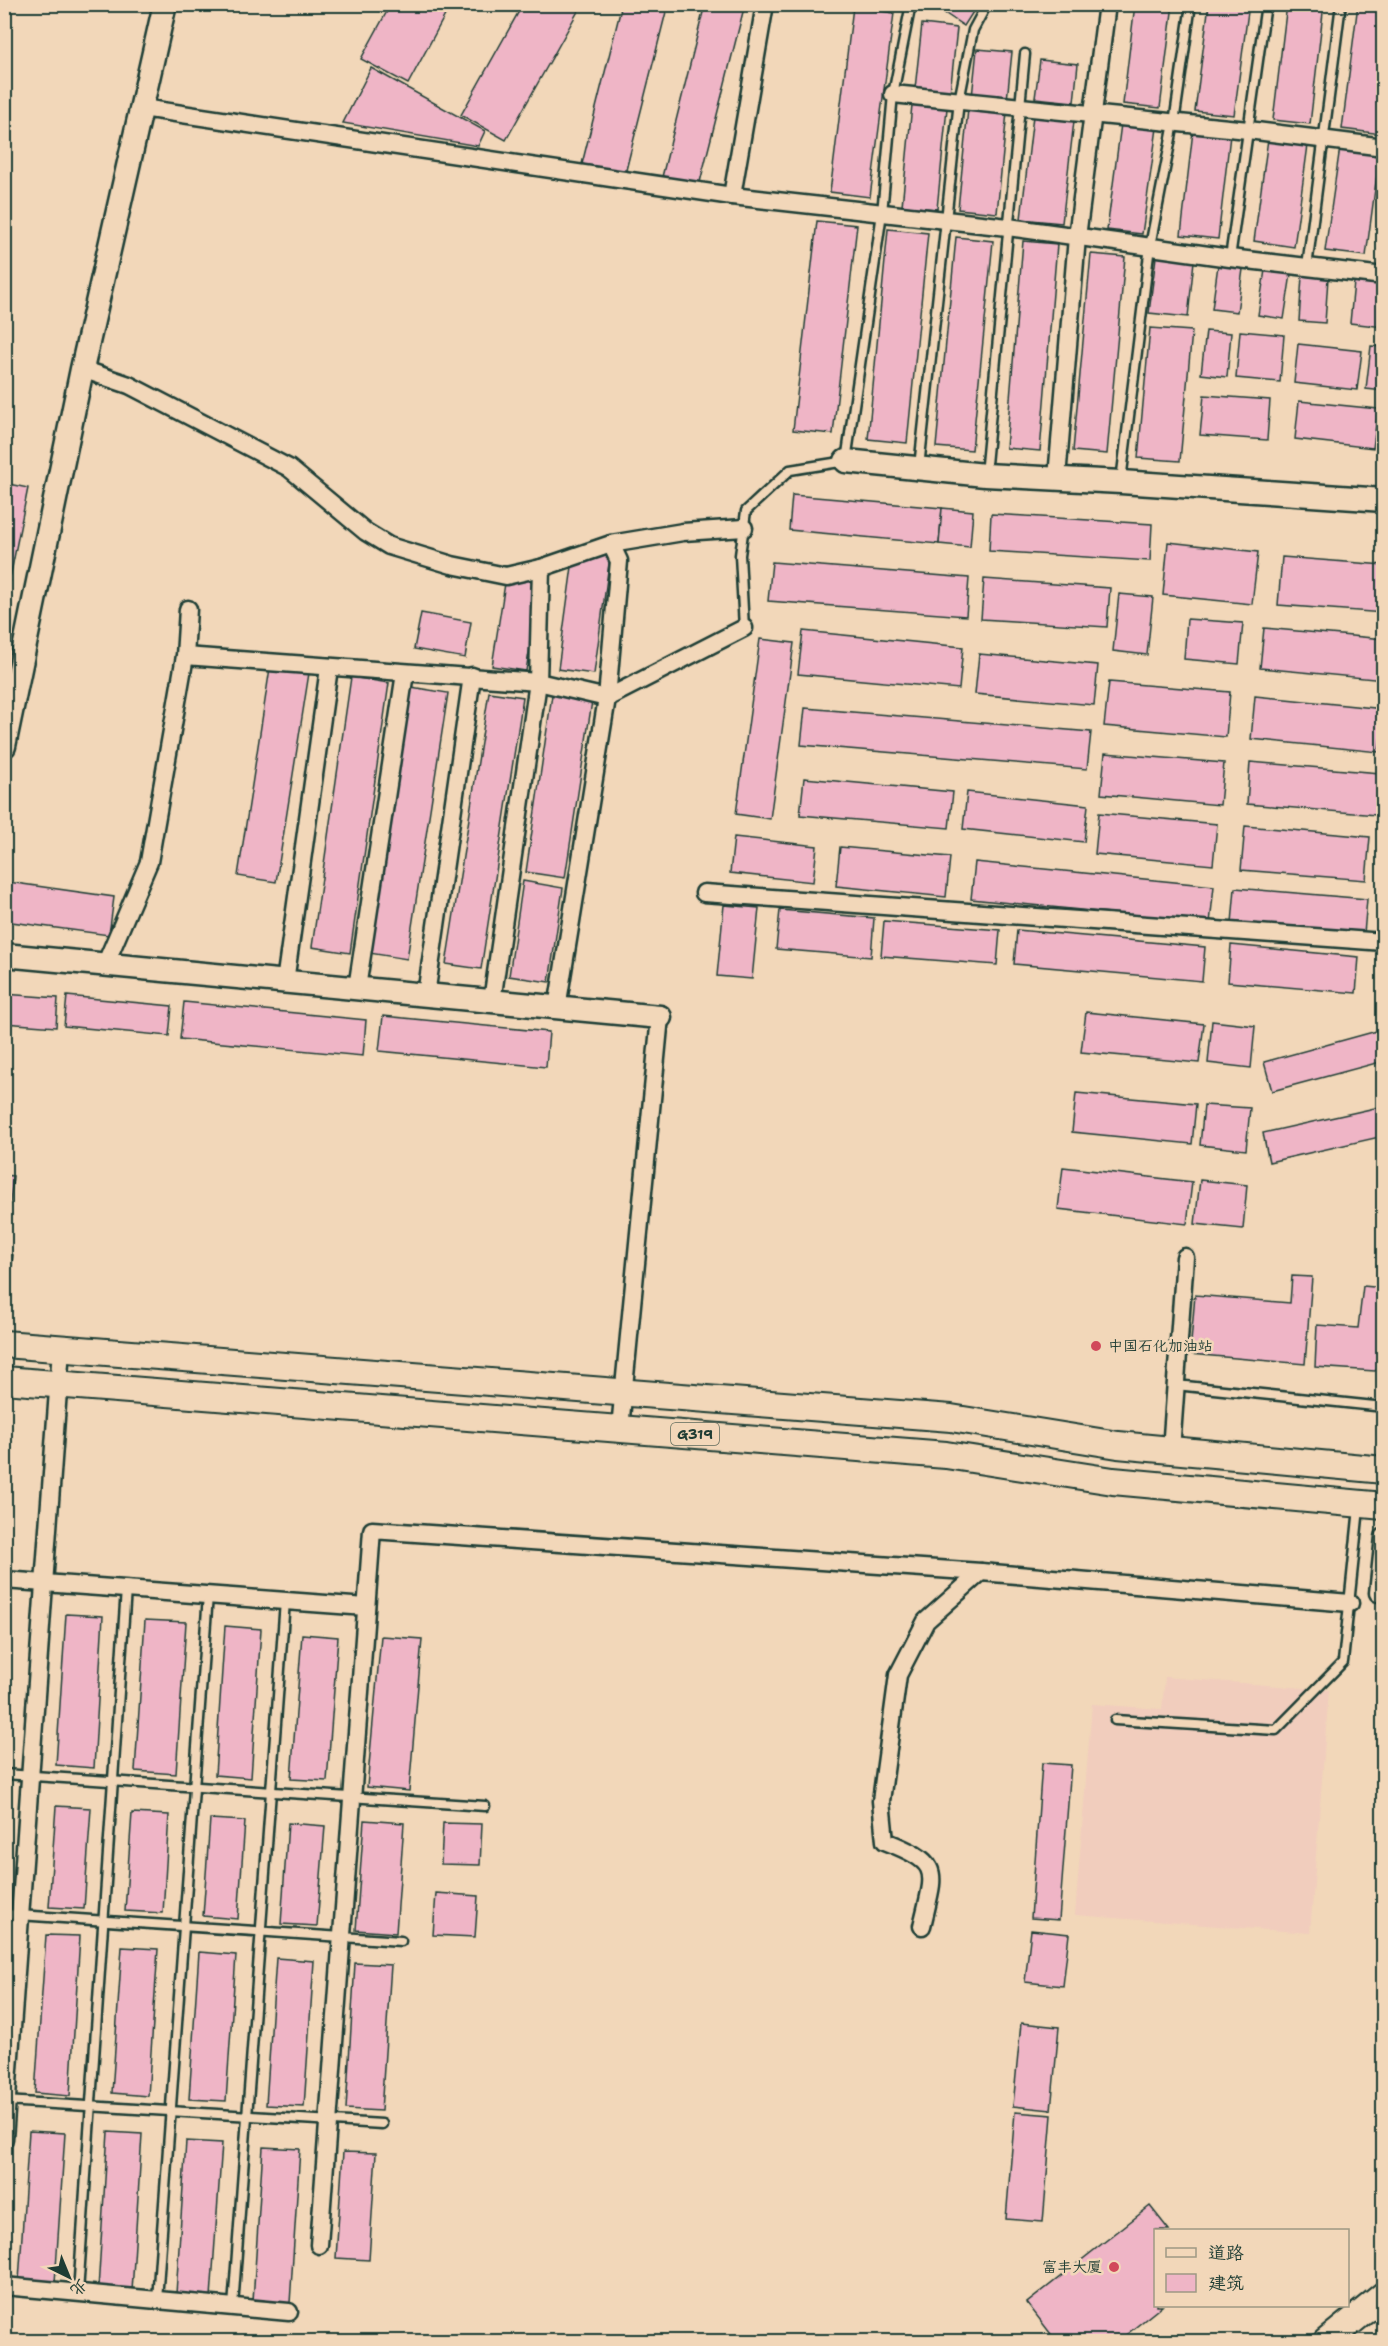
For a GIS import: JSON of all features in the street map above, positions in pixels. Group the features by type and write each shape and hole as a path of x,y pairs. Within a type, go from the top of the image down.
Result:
{"main road":[{"path":"4,1344 951,1418 1118,1445 1383,1470"},
{"name":"G319","path":"4,1380 946,1455 1113,1481 1372,1505"},
{"path":"1326,2342 1383,2295"}],"street":[{"path":"4,746 82,369 165,4"},
{"path":"732,196 765,4"},
{"path":"1057,478 1077,237 1107,4"},
{"path":"893,94 1248,130 1383,147"},
{"path":"142,108 732,196 944,222 1008,227 1230,258 1383,276"},
{"path":"82,369 129,385 289,468 366,532 389,546 452,566 506,576 541,568 611,544 683,532 744,528"},
{"path":"846,461 985,475 1383,500"},
{"path":"557,1008 607,698 619,561 611,544"},
{"path":"492,1001 538,682 541,568"},
{"path":"105,964 149,862 185,656 188,609"},
{"path":"185,656 538,682 607,698 744,627"},
{"path":"285,982 328,668"},
{"path":"357,988 405,674"},
{"path":"426,995 472,676"},
{"path":"704,893 1383,942"},
{"path":"4,955 660,1017 620,1428"},
{"path":"1171,1450 1185,1257"},
{"path":"4,2139 13,1914 31,1776 61,1348"},
{"path":"319,2245 372,1530 981,1572 1350,1603"},
{"path":"1383,1540 1378,1593 1383,1594"},
{"path":"922,1926 932,1882 929,1865 913,1852 885,1841 881,1801 898,1675 926,1621 981,1572"},
{"path":"4,1580 366,1607"},
{"path":"4,2286 289,2312"}],"lane":[{"path":"744,627 740,555 746,511 790,470 846,461 882,213 893,94 911,4"},
{"path":"919,468 958,101 973,30 987,4"},
{"path":"1121,482 1150,246 1174,123 1191,4"},
{"path":"1230,258 1266,4"},
{"path":"1307,267 1341,4"},
{"path":"985,475 1025,54"},
{"path":"1176,1385 1383,1407"},
{"path":"1115,1720 1276,1730 1343,1662 1350,1603 1372,1505"},
{"path":"78,2293 126,1589"},
{"path":"157,2300 208,1595"},
{"path":"233,2307 285,1601"},
{"path":"4,1774 485,1806"},
{"path":"13,1914 401,1941"},
{"path":"6,2101 382,2124"}],"shaded area":[{"path":"1165,1677 1329,1690 1310,1933 1075,1915 1092,1704 1162,1709"}],"building":[{"path":"391,4 451,4 408,84 361,59"},
{"path":"523,4 582,4 506,140 461,115"},
{"path":"622,4 668,4 625,174 582,164"},
{"path":"705,4 745,4 699,186 662,177"},
{"path":"935,4 978,4 964,26 934,6"},
{"path":"1135,4 1173,4 1160,108 1123,104"},
{"path":"1209,4 1249,4 1234,115 1195,111"},
{"path":"1287,4 1324,4 1310,124 1273,120"},
{"path":"1358,4 1384,4 1382,134 1342,129"},
{"path":"853,7 894,13 870,197 830,192"},
{"path":"922,24 957,28 950,93 915,89"},
{"path":"977,49 1012,52 1007,100 972,97"},
{"path":"1040,60 1078,64 1074,102 1035,98"},
{"path":"371,68 485,131 478,146 343,123"},
{"path":"912,105 947,108 937,209 902,206"},
{"path":"968,109 1007,112 997,213 958,209"},
{"path":"1033,116 1074,121 1062,223 1021,219"},
{"path":"1121,124 1157,128 1142,234 1107,230"},
{"path":"1193,131 1230,135 1218,239 1181,235"},
{"path":"1268,139 1308,145 1294,247 1254,241"},
{"path":"1340,147 1380,152 1366,256 1325,251"},
{"path":"817,221 857,225 833,434 793,430"},
{"path":"888,229 928,233 907,443 868,439"},
{"path":"956,237 993,241 972,450 936,447"},
{"path":"1023,241 1057,244 1040,451 1006,448"},
{"path":"1091,254 1125,257 1107,454 1073,451"},
{"path":"1156,257 1194,261 1188,317 1149,313"},
{"path":"1218,265 1243,269 1237,312 1212,309"},
{"path":"1265,270 1291,274 1284,319 1258,315"},
{"path":"1302,276 1328,278 1325,323 1299,321"},
{"path":"1354,282 1384,285 1384,327 1350,323"},
{"path":"1150,328 1192,331 1180,461 1138,458"},
{"path":"1206,331 1231,333 1227,377 1201,374"},
{"path":"1240,331 1284,335 1280,382 1236,378"},
{"path":"1298,344 1362,351 1357,390 1294,383"},
{"path":"1371,346 1384,347 1384,391 1366,389"},
{"path":"1204,395 1270,400 1267,440 1200,435"},
{"path":"1299,401 1378,409 1373,448 1295,439"},
{"path":"4,483 28,488 5,603 4,603"},
{"path":"792,495 942,508 939,544 789,530"},
{"path":"942,508 973,511 970,547 939,544"},
{"path":"991,514 1152,524 1150,561 989,551"},
{"path":"1168,542 1258,552 1252,604 1163,595"},
{"path":"574,552 610,556 594,674 558,669"},
{"path":"1282,557 1384,565 1384,613 1278,605"},
{"path":"772,562 969,578 966,616 768,601"},
{"path":"506,577 540,582 526,671 492,666"},
{"path":"984,579 1110,588 1107,627 981,619"},
{"path":"1119,594 1153,597 1147,655 1113,651"},
{"path":"421,613 471,622 465,658 414,649"},
{"path":"1187,619 1243,623 1239,664 1184,659"},
{"path":"1264,628 1384,639 1384,680 1260,668"},
{"path":"803,631 963,647 959,689 798,674"},
{"path":"760,639 794,643 770,819 736,814"},
{"path":"979,654 1098,665 1094,705 975,694"},
{"path":"270,668 309,673 276,882 238,876"},
{"path":"351,677 389,683 350,953 312,947"},
{"path":"1109,682 1230,692 1226,737 1104,726"},
{"path":"411,687 448,693 407,959 369,953"},
{"path":"489,692 523,697 481,969 446,964"},
{"path":"552,695 592,701 565,878 526,872"},
{"path":"1255,696 1384,709 1379,752 1251,739"},
{"path":"805,708 1091,732 1087,769 801,745"},
{"path":"1105,753 1224,763 1220,805 1101,794"},
{"path":"1250,762 1380,773 1376,815 1247,804"},
{"path":"804,778 953,792 949,828 800,815"},
{"path":"967,792 1088,805 1084,842 963,829"},
{"path":"1099,813 1217,824 1213,865 1095,854"},
{"path":"1245,826 1370,837 1366,880 1241,870"},
{"path":"734,837 817,846 813,882 730,873"},
{"path":"840,847 950,857 946,897 836,886"},
{"path":"975,862 1214,886 1210,923 971,899"},
{"path":"523,881 563,888 549,982 509,976"},
{"path":"8,882 114,897 109,935 4,921"},
{"path":"1235,888 1367,899 1364,934 1232,923"},
{"path":"724,905 759,908 752,979 717,976"},
{"path":"780,910 874,918 871,957 776,949"},
{"path":"884,921 1000,930 997,965 881,956"},
{"path":"1017,930 1205,947 1202,981 1014,964"},
{"path":"1231,945 1359,957 1356,993 1228,982"},
{"path":"4,994 58,998 56,1027 4,1023"},
{"path":"67,996 172,1006 169,1036 64,1026"},
{"path":"184,1002 366,1020 363,1056 180,1039"},
{"path":"1086,1012 1204,1024 1199,1063 1081,1052"},
{"path":"383,1016 549,1032 546,1067 379,1051"},
{"path":"1212,1021 1255,1026 1251,1068 1208,1063"},
{"path":"1384,1029 1384,1061 1272,1091 1264,1062"},
{"path":"1076,1093 1196,1104 1192,1144 1072,1132"},
{"path":"1204,1105 1250,1108 1246,1150 1200,1145"},
{"path":"1384,1106 1384,1136 1269,1162 1263,1133"},
{"path":"1063,1167 1192,1182 1187,1224 1058,1209"},
{"path":"4,1175 13,1176 6,1240 4,1239"},
{"path":"1200,1180 1247,1185 1243,1229 1195,1224"},
{"path":"4,1254 13,1255 9,1288 4,1288"},
{"path":"1292,1276 1312,1277 1305,1364 1190,1354 1195,1295 1290,1303"},
{"path":"1363,1286 1384,1288 1384,1363 1375,1371 1315,1367 1317,1325 1358,1328"},
{"path":"66,1614 103,1616 94,1768 56,1765"},
{"path":"145,1620 186,1622 176,1774 135,1771"},
{"path":"225,1626 261,1629 251,1778 215,1775"},
{"path":"302,1634 338,1637 327,1781 291,1779"},
{"path":"381,1636 422,1639 409,1791 367,1787"},
{"path":"1042,1763 1071,1765 1059,1920 1031,1918"},
{"path":"56,1806 91,1808 84,1909 49,1907"},
{"path":"132,1813 169,1815 163,1913 125,1911"},
{"path":"210,1819 245,1821 238,1919 203,1916"},
{"path":"364,1820 404,1823 396,1933 356,1930"},
{"path":"288,1823 325,1826 317,1926 281,1924"},
{"path":"443,1823 482,1824 480,1865 441,1864"},
{"path":"436,1893 478,1896 475,1937 433,1935"},
{"path":"1031,1930 1069,1934 1063,1986 1025,1982"},
{"path":"46,1935 80,1936 70,2096 35,2093"},
{"path":"122,1947 158,1949 148,2096 112,2093"},
{"path":"199,1952 236,1955 226,2101 189,2099"},
{"path":"276,1958 314,1961 304,2107 266,2105"},
{"path":"355,1963 391,1965 381,2111 346,2109"},
{"path":"1021,2023 1059,2027 1051,2110 1013,2106"},
{"path":"1015,2112 1052,2115 1043,2222 1006,2219"},
{"path":"29,2131 65,2133 55,2283 19,2281"},
{"path":"108,2132 142,2134 132,2291 98,2289"},
{"path":"186,2141 222,2143 211,2297 176,2294"},
{"path":"263,2147 300,2149 290,2303 253,2301"},
{"path":"343,2152 376,2153 369,2260 336,2258"},
{"name":"富丰大厦","path":"1150,2206 1168,2229 1154,2229 1154,2307 1161,2307 1117,2342 1057,2342 1027,2303"}],"place":[{"name":"中国石化加油站","path":"1096,1346"},
{"name":"富丰大厦","path":"1114,2267"}]}
